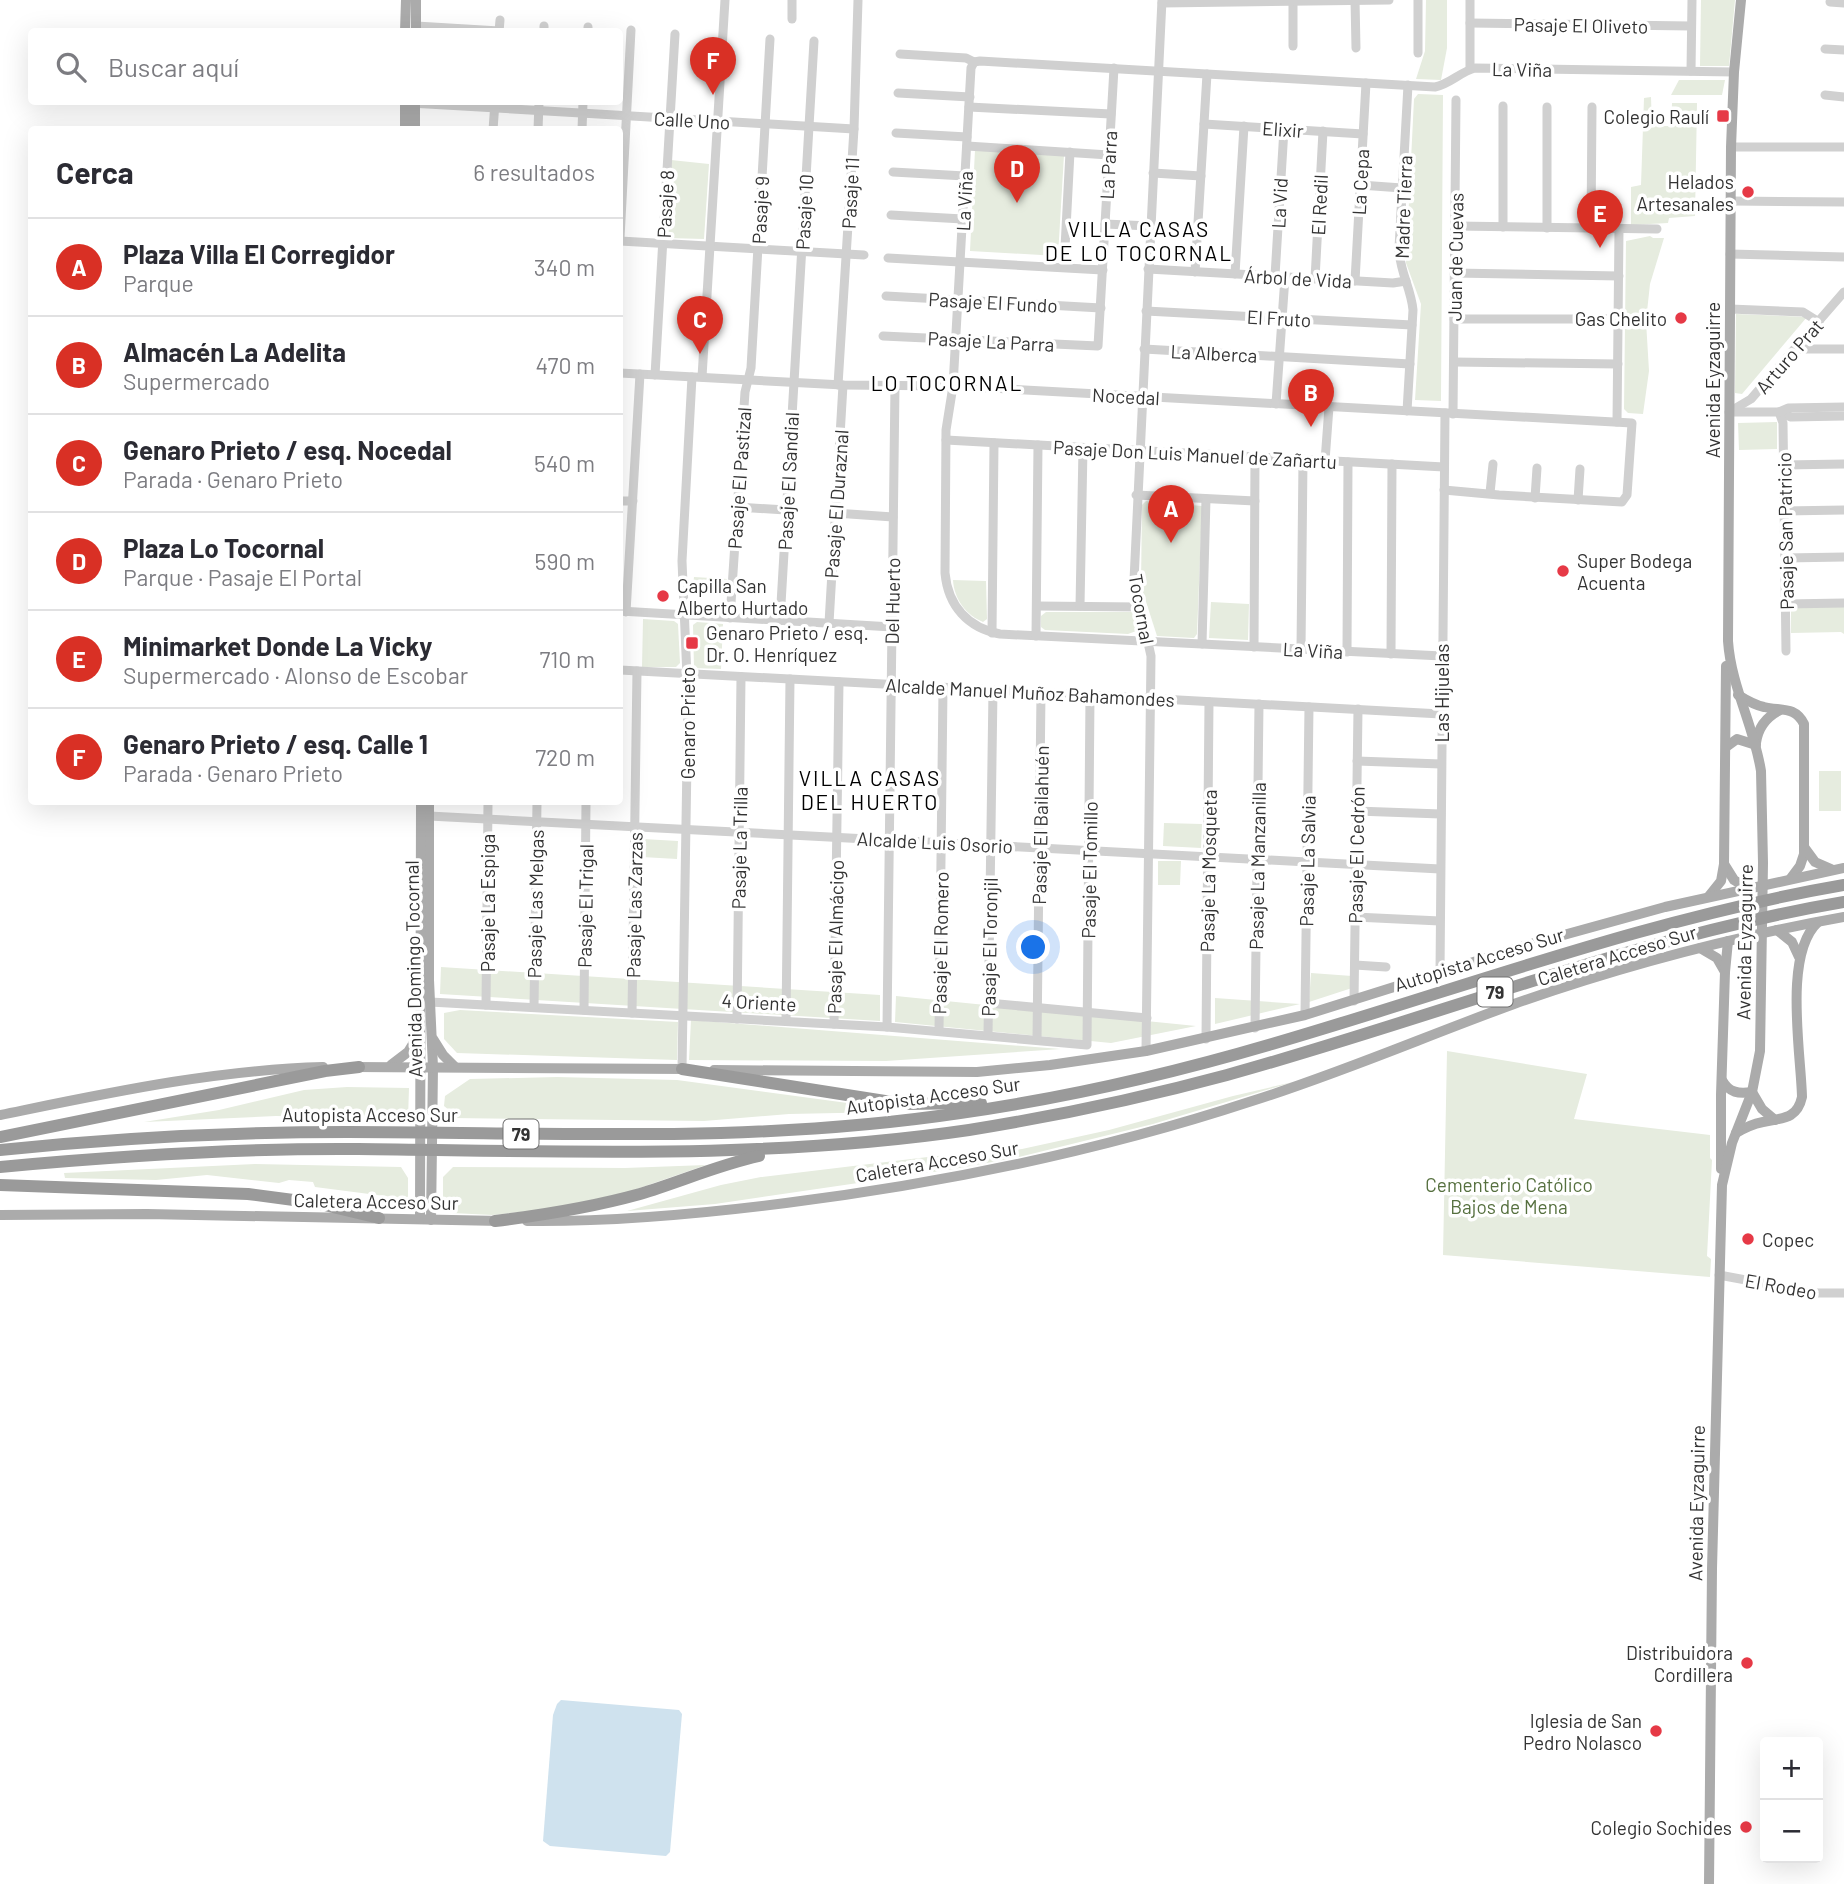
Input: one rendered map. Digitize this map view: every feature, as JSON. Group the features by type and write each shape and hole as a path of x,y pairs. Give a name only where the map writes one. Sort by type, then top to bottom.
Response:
{"highway":[{"name":"Autopista Acceso Sur","path":"0,1150 120,1139 244,1133 663,1136 770,1133 891,1123 1041,1100 1235,1055 1660,925 1788,894 1844,885"},
{"name":"Autopista Acceso Sur","path":"0,1167 107,1158 265,1150 672,1153 811,1147 970,1129 1065,1113 1149,1094 1270,1062 1630,951 1753,919 1844,902"},
{"path":"0,1137 303,1075 359,1067"},
{"path":"682,1069 904,1104 948,1105 1041,1100"},
{"path":"495,1221 592,1206 645,1192 740,1160 811,1147"},
{"path":"0,1185 248,1194 316,1203 379,1218"}],"main road":[{"path":"406,0 412,28"},
{"path":"412,28 416,0"},
{"name":"Avenida Eyzaguirre","path":"1709,1884 1712,1569 1723,1178 1752,1092 1760,1051 1762,961 1762,786 1756,745 1738,695 1728,641 1731,147 1741,0"},
{"path":"406,126 410,105"},
{"path":"410,105 414,126"},
{"path":"1709,896 1721,881 1724,864 1728,641"},
{"path":"1738,695 1760,706 1796,713 1805,728 1804,847 1800,866 1791,878"},
{"path":"1726,747 1737,739 1756,745 1762,725 1771,715 1783,709"},
{"name":"Avenida Domingo Tocornal","path":"421,805 420,1031 421,1066 427,1108"},
{"name":"Avenida Domingo Tocornal","path":"425,1219 427,1108 433,1066 429,805"},
{"path":"1804,847 1816,863 1839,869"},
{"path":"1724,864 1730,876 1747,888"},
{"path":"1791,878 1839,869"},
{"name":"Caletera Acceso Sur","path":"0,1115 114,1091 206,1076 275,1069 433,1066 977,1072 1050,1065 1146,1051 1255,1028 1354,1001 1577,931 1709,896 1791,878"},
{"name":"Caletera Acceso Sur","path":"0,1215 586,1221 701,1213 913,1185 1047,1158 1135,1136 1253,1101 1561,988 1700,948 1844,917"},
{"path":"1736,1133 1756,1123 1784,1120 1794,1114 1802,1097 1798,1019 1800,959 1807,935 1818,922"},
{"path":"1777,930 1792,942 1800,959"},
{"path":"1723,1178 1720,1142 1728,941"},
{"path":"1700,948 1717,958 1725,972"},
{"path":"389,1066 408,1052 420,1031"},
{"path":"433,1038 443,1055 455,1067"},
{"path":"1722,1080 1731,1091 1752,1092 1762,1110 1775,1120"}],"street":[{"name":"Genaro Prieto","path":"682,1069 688,674 682,548 710,246 725,0"},
{"path":"792,0 792,19"},
{"name":"Pasaje 11","path":"840,385 858,0"},
{"path":"1355,0 1356,48"},
{"path":"1162,1 1390,0"},
{"path":"1418,0 1418,53"},
{"path":"1470,0 1470,69"},
{"path":"1691,71 1692,0"},
{"name":"Tocornal","path":"1146,1051 1149,642 1134,580 1136,495 1162,1"},
{"path":"1293,1 1293,46"},
{"path":"1830,2 1844,3"},
{"name":"Pasaje El Oliveto","path":"1470,23 1691,26"},
{"path":"623,178 631,30"},
{"name":"Pasaje 8","path":"655,375 675,34"},
{"name":"Pasaje 9","path":"748,380 751,368 770,39"},
{"name":"Pasaje 10","path":"794,383 814,41"},
{"path":"1825,49 1844,50"},
{"path":"900,54 966,58 974,62"},
{"name":"La Viña","path":"1442,656 992,633 960,614 947,589 945,573 946,440 953,386 971,68 974,62 1439,86 1470,69 1734,72"},
{"name":"La Parra","path":"1098,346 1114,68"},
{"path":"1195,272 1207,74"},
{"name":"La Cepa","path":"1355,281 1366,83"},
{"name":"Madre Tierra","path":"1407,411 1412,303 1399,254 1408,85"},
{"path":"898,93 970,97"},
{"path":"1825,95 1844,97"},
{"name":"Juan de Cuevas","path":"1449,413 1454,362 1456,100"},
{"name":"Calle Uno","path":"495,105 539,106 583,114 854,129"},
{"path":"493,126 495,105"},
{"path":"582,126 583,105"},
{"path":"538,126 539,106"},
{"path":"1503,106 1503,227"},
{"path":"969,107 1111,114"},
{"path":"1547,107 1547,228"},
{"path":"1591,228 1592,107"},
{"name":"Elixir","path":"1204,124 1363,134"},
{"path":"1235,274 1244,126"},
{"name":"La Vid","path":"1276,404 1282,318 1280,277 1284,129"},
{"name":"El Redil","path":"1315,279 1323,131"},
{"path":"895,132 1109,155"},
{"path":"1731,147 1844,147"},
{"path":"1064,267 1070,152"},
{"path":"893,172 965,176"},
{"path":"1153,173 1200,176"},
{"path":"1360,185 1402,188"},
{"path":"1731,201 1844,202"},
{"path":"891,215 963,219"},
{"path":"1105,224 1150,226"},
{"path":"1455,226 1657,229"},
{"path":"1617,422 1619,229"},
{"path":"623,240 864,256"},
{"path":"1730,254 1844,257"},
{"path":"888,258 1103,270"},
{"name":"Árbol de Vida","path":"1148,270 1355,281 1406,281"},
{"path":"1454,273 1619,276"},
{"name":"Arturo Prat","path":"1729,412 1751,399 1844,293"},
{"name":"Pasaje El Fundo","path":"886,296 1101,308"},
{"path":"1730,309 1803,312 1819,322"},
{"name":"El Fruto","path":"1146,311 1412,325"},
{"path":"1454,318 1618,319"},
{"name":"Pasaje La Parra","path":"883,336 1098,346"},
{"name":"La Alberca","path":"1144,349 1410,364"},
{"path":"1795,349 1844,349"},
{"path":"1454,362 1618,363"},
{"name":"Nocedal","path":"623,373 840,385 953,386 1632,423 1627,495 1624,500 1578,500"},
{"path":"640,374 633,501 623,611 892,627"},
{"name":"Pasaje El Pastizal","path":"730,618 745,391 748,380"},
{"name":"Pasaje El Sandial","path":"780,621 794,383"},
{"name":"Del Huerto","path":"887,1027 895,384"},
{"name":"Pasaje El Duraznal","path":"828,623 840,385"},
{"path":"1325,461 1329,407"},
{"path":"1779,412 1788,408 1844,407"},
{"path":"1729,412 1779,412 1791,417 1844,416"},
{"name":"Pasaje San Patricio","path":"1779,412 1783,420 1786,651"},
{"name":"Las Hijuelas","path":"1440,973 1444,467 1449,413"},
{"name":"Pasaje Don Luis Manuel de Zañartu","path":"946,440 1444,467"},
{"path":"992,633 994,443"},
{"path":"1036,636 1038,445"},
{"path":"1080,606 1083,447"},
{"path":"1254,647 1255,457"},
{"path":"1301,649 1303,460"},
{"path":"1348,462 1348,652"},
{"path":"1391,654 1392,464"},
{"path":"1490,493 1493,464"},
{"path":"1784,465 1844,464"},
{"path":"1535,498 1537,468"},
{"path":"1444,490 1578,500 1580,469"},
{"path":"1136,495 1255,501"},
{"path":"1202,644 1206,499"},
{"path":"623,501 633,501"},
{"path":"737,507 786,510"},
{"path":"1784,511 1844,510"},
{"path":"835,513 893,517"},
{"path":"1785,558 1844,557"},
{"path":"1786,604 1844,603"},
{"path":"1037,606 1139,607"},
{"name":"Alcalde Manuel Muñoz Bahamondes","path":"623,670 1441,714"},
{"name":"Pasaje Las Zarzas","path":"632,1013 637,671"},
{"name":"Pasaje La Trilla","path":"737,1019 741,677"},
{"path":"786,1021 790,680"},
{"name":"Pasaje El Almácigo","path":"834,1024 839,682"},
{"name":"Pasaje El Romero","path":"939,1031 943,688"},
{"name":"Pasaje El Toronjil","path":"988,1035 993,690"},
{"name":"Pasaje El Bailahuén","path":"1037,1040 1041,693"},
{"name":"Pasaje El Tomillo","path":"1087,1045 1090,696"},
{"name":"Pasaje La Mosqueta","path":"1206,1039 1209,702"},
{"name":"Pasaje La Manzanilla","path":"1255,1028 1259,704"},
{"name":"Pasaje La Salvia","path":"1305,1015 1309,707"},
{"name":"Pasaje El Cedrón","path":"1354,1001 1358,709"},
{"path":"1357,761 1441,764"},
{"name":"Pasaje La Espiga","path":"486,1005 488,805"},
{"name":"Pasaje Las Melgas","path":"534,1007 537,805"},
{"name":"Pasaje El Trigal","path":"584,1010 586,805"},
{"path":"1356,811 1441,814"},
{"name":"Alcalde Luis Osorio","path":"429,816 1440,869"},
{"path":"1355,917 1440,921"},
{"path":"1354,965 1386,967"},
{"name":"4 Oriente","path":"430,1002 887,1027 1087,1045"},
{"path":"988,1003 1147,1018"},
{"name":"El Rodeo","path":"1719,1275 1815,1293 1844,1293"}],"green space":[{"path":"1426,0 1447,0 1447,48 1441,80 1416,79 1425,51"},
{"path":"1701,0 1735,0 1729,66 1700,66"},
{"path":"1679,80 1725,80 1722,95 1671,95"},
{"path":"1418,94 1443,95 1441,401 1415,400 1421,304 1406,263 1414,99"},
{"path":"1651,97 1652,126 1671,126 1672,103 1697,103 1695,216 1669,218 1668,223 1631,225 1631,187 1641,185 1644,98"},
{"path":"975,150 1064,155 1058,256 970,251"},
{"path":"671,160 709,164 704,239 667,238"},
{"path":"1650,236 1664,238 1650,284 1646,321 1649,371 1643,414 1628,413 1624,409 1626,241"},
{"path":"1736,314 1807,317 1742,394 1735,393"},
{"path":"1777,422 1777,449 1739,450 1738,423"},
{"path":"1146,501 1202,506 1197,634 1194,638 1157,636 1141,586 1142,505"},
{"path":"694,577 727,579 726,596 692,594"},
{"path":"953,580 986,581 987,619 983,622 966,611 958,600"},
{"path":"1211,602 1249,604 1248,640 1209,638"},
{"path":"1791,607 1844,607 1844,634 1791,633"},
{"path":"1046,612 1134,612 1139,630 1128,634 1045,630 1041,627 1041,616"},
{"path":"643,619 674,621 678,624 680,663 676,667 642,667"},
{"path":"697,622 723,624 721,669 694,668 693,625"},
{"path":"1819,771 1841,771 1841,811 1819,811"},
{"path":"1164,823 1202,824 1201,848 1163,846"},
{"path":"643,839 678,841 677,859 642,857"},
{"path":"1158,861 1181,861 1180,885 1158,885"},
{"path":"441,967 880,995 880,1021 440,994"},
{"path":"1311,973 1352,976 1352,988 1309,1002"},
{"path":"896,996 1196,1026 1111,1043 895,1022"},
{"path":"1215,998 1300,1004 1215,1024"},
{"path":"460,1010 678,1022 677,1060 457,1053 444,1039 444,1013"},
{"path":"691,1020 1061,1049 886,1061 689,1060"},
{"name":"Cementerio Católico Bajos de Mena","path":"1447,1051 1587,1074 1574,1119 1710,1135 1712,1160 1707,1256 1711,1259 1710,1277 1443,1255"},
{"path":"557,1077 677,1080 892,1109 887,1112 789,1114 704,1121 452,1118 444,1106 445,1096 470,1079"},
{"path":"1293,1082 1153,1124 1019,1157 715,1204 627,1211 761,1177 936,1156 980,1155 1022,1149 1109,1130"},
{"path":"347,1087 409,1088 408,1119 276,1116 144,1122 219,1110 304,1090"},
{"path":"255,1164 401,1167 408,1178 408,1199 315,1187 313,1182 289,1180 279,1183 207,1175 156,1180 65,1178 64,1173"},
{"path":"706,1165 628,1192 551,1209 492,1215 452,1213 443,1209 443,1177 453,1167 625,1168"}],"water":[{"path":"561,1700 679,1710 682,1714 670,1852 666,1856 550,1846 543,1841 553,1715"}],"place":[{"name":"Genaro Prieto / esq. Calle 1","path":"713,95"},
{"name":"Colegio Raulí","path":"1723,116"},
{"name":"Helados Artesanales","path":"1748,192"},
{"name":"Plaza Lo Tocornal","path":"1017,203"},
{"name":"Minimarket Donde La Vicky","path":"1600,248"},
{"name":"Gas Chelito","path":"1681,318"},
{"name":"Genaro Prieto / esq. Nocedal","path":"700,354"},
{"name":"Almacén La Adelita","path":"1311,427"},
{"name":"Plaza Villa El Corregidor","path":"1171,543"},
{"name":"Super Bodega Acuenta","path":"1563,571"},
{"name":"Capilla San Alberto Hurtado","path":"663,596"},
{"name":"Genaro Prieto / esq. Dr. O. Henríquez","path":"692,643"},
{"name":"Copec","path":"1748,1239"},
{"name":"Distribuidora Cordillera","path":"1747,1663"},
{"name":"Iglesia de San Pedro Nolasco","path":"1656,1731"},
{"name":"Colegio Sochides","path":"1746,1827"}],"district":[{"name":"VILLA CASAS DE LO TOCORNAL","path":"1139,240"},
{"name":"LO TOCORNAL","path":"947,382"},
{"name":"VILLA CASAS DEL HUERTO","path":"870,789"}]}
